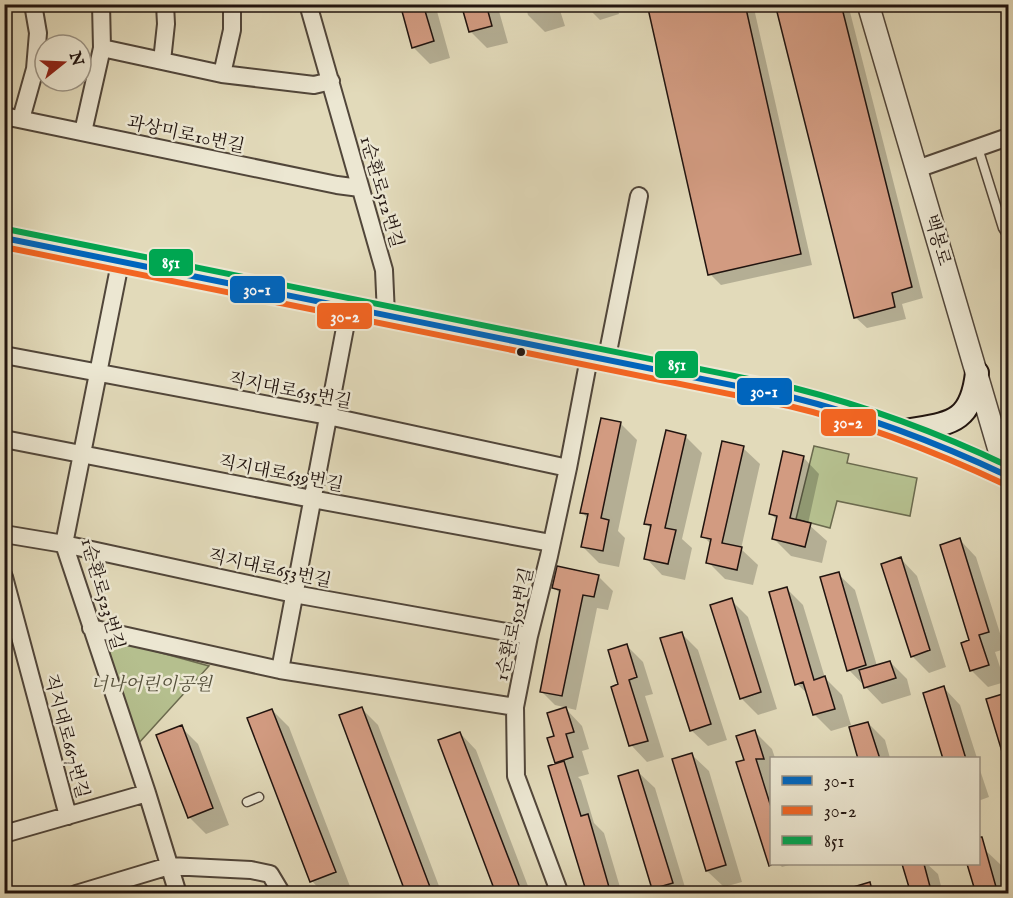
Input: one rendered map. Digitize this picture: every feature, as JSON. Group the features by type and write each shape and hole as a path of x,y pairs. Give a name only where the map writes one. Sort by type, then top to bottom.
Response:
{"main road":[{"path":"906,431 944,424 962,414 973,394 977,373"}],"street":[{"path":"13,118 34,69 38,33 33,4"},
{"path":"83,132 102,48 101,4"},
{"path":"162,61 166,24 165,4"},
{"path":"222,74 232,30 232,4"},
{"name":"1순환로512번길","path":"308,4 384,270 386,315"},
{"name":"백봉로","path":"868,4 1008,475"},
{"path":"102,48 222,74 314,85 331,81"},
{"name":"과상미로10번길","path":"13,118 360,188"},
{"path":"917,169 1008,137"},
{"name":"1순환로501번길","path":"560,894 516,776 515,707 568,468 639,196"},
{"path":"4,238 120,264 349,307 597,360 788,397 857,414 906,431 939,443 1008,475"},
{"name":"1순환로523번길","path":"120,264 64,544 147,793 178,894"},
{"path":"280,670 349,307"},
{"name":"직지대로635번길","path":"4,355 328,416 568,468"},
{"name":"직지대로639번길","path":"4,439 551,543"},
{"name":"직지대로653번길","path":"4,534 64,544 294,594 529,636"},
{"name":"직지대로667번길","path":"4,577 68,816"},
{"path":"91,628 280,670 515,707"},
{"name":"직지대로667번길","path":"4,834 147,793"},
{"path":"76,894 169,866 251,870 270,874 282,894"}],"lane":[{"path":"978,148 1003,228 1008,236"},
{"path":"247,802 259,797"}],"green space":[{"path":"814,446 849,454 847,463 917,478 910,516 837,501 830,528 796,519"},
{"name":"너나어린이공원","path":"114,640 209,666 137,745 105,646"}],"building":[{"path":"400,4 423,4 434,41 412,48"},
{"path":"461,4 486,4 492,26 469,32"},
{"path":"647,4 745,4 801,254 708,275"},
{"path":"775,4 841,4 912,287 892,293 895,307 854,318"},
{"path":"601,418 621,422 601,518 609,520 603,551 581,547 588,514 580,513"},
{"path":"666,430 686,435 665,528 676,530 668,564 644,559 651,525 644,524"},
{"path":"722,441 744,446 722,543 742,547 737,570 706,563 711,539 701,537"},
{"path":"783,451 804,456 790,518 811,523 805,547 772,539 777,516 769,514"},
{"path":"960,538 989,632 979,635 989,665 970,671 961,643 969,640 940,545"},
{"path":"901,557 930,650 911,657 881,564"},
{"path":"557,566 599,575 594,597 583,595 562,696 540,692 560,590 552,588"},
{"path":"839,572 866,665 847,671 820,577"},
{"path":"787,587 814,680 825,676 835,709 813,715 803,682 795,685 769,592"},
{"path":"732,598 761,692 740,699 710,605"},
{"path":"682,632 711,724 690,731 660,638"},
{"path":"627,644 637,677 629,680 648,741 629,746 611,687 618,684 608,650"},
{"path":"890,661 896,678 864,688 859,670"},
{"path":"944,686 965,757 942,757 923,693"},
{"path":"1006,693 1008,765 1006,765 986,699"},
{"path":"362,707 430,887 414,894 406,894 339,715"},
{"path":"566,707 574,732 566,734 573,757 555,763 547,738 554,736 547,713"},
{"path":"272,709 336,872 310,882 247,718"},
{"path":"868,722 879,757 857,757 849,727"},
{"path":"182,725 213,808 188,818 156,735"},
{"path":"755,730 764,759 756,759 770,804 771,865 769,866 736,762 744,760 736,736"},
{"path":"460,732 522,894 496,894 438,740"},
{"path":"692,753 726,865 706,871 672,759"},
{"path":"564,761 581,816 588,814 611,894 587,894 548,766"},
{"path":"638,770 673,883 652,889 618,776"},
{"path":"980,837 982,837 998,894 976,894 967,865 980,865"},
{"path":"902,865 924,865 932,894 911,894"},
{"path":"870,882 873,894 841,894 840,891"}],"transit line":[{"name":"851","path":"6,229 794,388 903,422 1008,466"},
{"name":"30-1","path":"4,238 791,397 902,431 1008,476"},
{"name":"30-2","path":"4,247 789,406 899,439 1004,484"}]}
